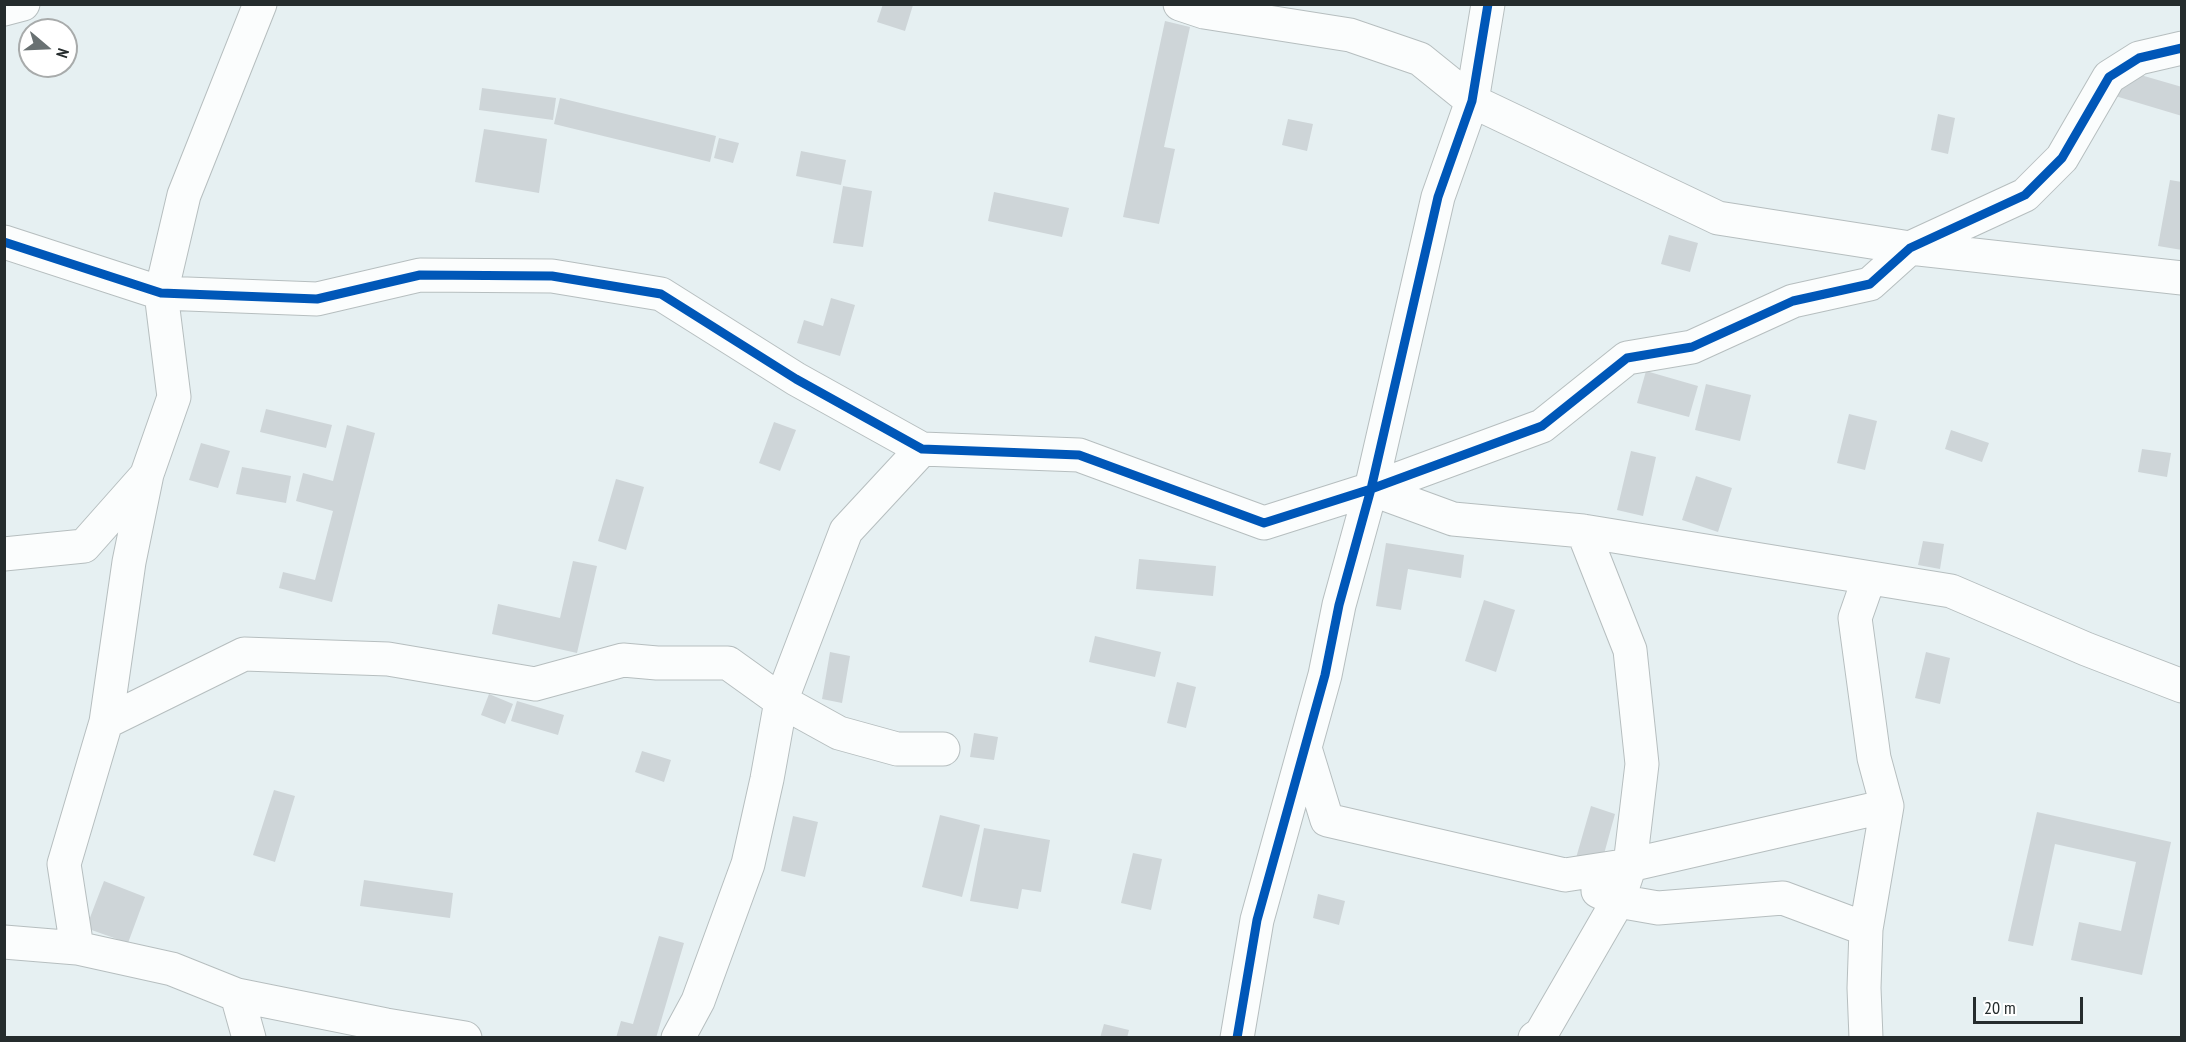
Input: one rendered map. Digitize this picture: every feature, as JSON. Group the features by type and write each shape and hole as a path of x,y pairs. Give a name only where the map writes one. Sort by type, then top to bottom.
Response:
{"street":[{"path":"4,9 23,4"},
{"path":"77,948 63,864 106,722 129,562 147,474 174,397 161,293 184,195 260,4"},
{"path":"1180,4 1204,12 1350,35 1420,59 1472,101 1718,218 1910,248 2181,278"},
{"path":"1237,1038 1257,920 1325,675 1339,605 1371,489 1437,197 1472,101 1488,4"},
{"path":"4,242 161,293 317,299 420,275 442,275 552,276 661,294 796,379 922,449 1079,455 1264,523 1371,489 1542,426 1627,358 1692,346 1793,301 1870,284 1910,248 2025,195 2062,158 2109,77 2139,58 2181,48"},
{"path":"678,1038 698,1001 748,864 767,780 781,700 846,531 922,449"},
{"path":"4,554 84,546 147,474"},
{"path":"1371,489 1453,519 1583,531 1951,591 2086,649 2181,686"},
{"path":"1535,1038 1541,1034 1618,902 1630,865 1642,764 1630,650 1583,531"},
{"path":"1866,1038 1864,988 1866,929 1887,806 1875,759 1855,618 1869,578"},
{"path":"106,722 244,654 388,659 535,684 623,660 657,663 728,663 781,700 839,733 897,749 943,749"},
{"path":"1305,748 1327,819 1565,875 1618,902 1658,908 1783,898 1866,929"},
{"path":"1565,875 1630,865 1887,806"},
{"path":"4,942 77,948 172,969 237,995 386,1025 465,1038"},
{"path":"237,995 249,1038"}],"building":[{"path":"883,4 913,5 905,31 877,22"},
{"path":"1165,21 1190,27 1164,147 1175,149 1159,224 1123,217"},
{"path":"2120,69 2182,87 2182,116 2112,95"},
{"path":"482,88 556,98 553,120 479,110"},
{"path":"560,98 716,136 710,162 554,124"},
{"path":"1938,114 1955,118 1948,154 1931,150"},
{"path":"1288,119 1313,124 1307,151 1282,145"},
{"path":"484,129 547,139 539,193 475,182"},
{"path":"719,138 739,143 733,163 714,158"},
{"path":"801,151 846,160 841,185 796,176"},
{"path":"2170,180 2182,182 2182,250 2158,246"},
{"path":"843,186 872,191 863,247 833,243"},
{"path":"994,192 1069,208 1062,237 988,221"},
{"path":"1669,235 1698,243 1690,272 1661,264"},
{"path":"831,298 855,305 840,356 797,343 804,320 823,326"},
{"path":"1646,371 1698,386 1689,417 1637,403"},
{"path":"1706,384 1751,395 1740,441 1695,430"},
{"path":"266,409 332,425 326,448 260,432"},
{"path":"1849,414 1877,421 1865,470 1837,463"},
{"path":"774,422 796,430 780,471 759,463"},
{"path":"347,425 375,433 332,602 279,588 283,572 315,580 333,511 296,501 303,473 333,481"},
{"path":"1951,430 1989,443 1982,462 1945,449"},
{"path":"201,443 230,451 218,488 189,480"},
{"path":"2142,449 2171,453 2167,477 2138,472"},
{"path":"1631,451 1656,457 1643,516 1617,510"},
{"path":"242,467 291,476 286,503 236,494"},
{"path":"1696,476 1732,488 1718,532 1682,520"},
{"path":"616,479 644,487 626,550 598,541"},
{"path":"1923,541 1944,544 1940,569 1918,565"},
{"path":"1386,543 1464,555 1461,578 1408,569 1401,610 1376,606"},
{"path":"1139,559 1216,566 1213,596 1136,589"},
{"path":"573,561 597,566 577,653 492,634 498,604 560,618"},
{"path":"1484,600 1515,610 1496,672 1465,661"},
{"path":"1095,636 1161,652 1155,677 1089,662"},
{"path":"830,652 850,656 842,703 822,699"},
{"path":"1926,652 1950,658 1940,704 1915,698"},
{"path":"1177,682 1196,687 1186,728 1167,723"},
{"path":"489,694 513,704 505,724 481,715"},
{"path":"517,701 564,715 558,735 511,721"},
{"path":"974,733 998,737 994,760 970,757"},
{"path":"642,751 671,760 664,782 635,772"},
{"path":"274,790 295,796 275,862 253,855"},
{"path":"1591,806 1615,814 1601,865 1576,858"},
{"path":"2037,812 2171,842 2142,975 2071,960 2079,922 2121,931 2136,862 2055,844 2033,946 2008,941"},
{"path":"940,815 980,825 962,897 922,887"},
{"path":"793,816 818,822 805,877 781,871"},
{"path":"984,828 1050,840 1041,892 1022,889 1018,909 970,901"},
{"path":"1133,853 1162,859 1151,910 1121,903"},
{"path":"364,880 453,893 450,918 360,906"},
{"path":"104,881 145,897 128,943 86,928"},
{"path":"1318,894 1345,901 1339,925 1313,918"},
{"path":"659,936 684,943 656,1038 616,1038 621,1021 633,1024"},
{"path":"1104,1024 1129,1030 1127,1038 1100,1038"}],"cycle path":[{"path":"1237,1038 1257,920 1325,675 1339,605 1371,489 1438,197 1472,101 1488,4"},
{"path":"4,242 161,293 317,299 420,275 552,276 661,294 796,379 922,449 1079,455 1264,523 1371,489 1542,426 1627,358 1692,347 1793,301 1870,284 1910,248 2025,195 2062,158 2109,77 2139,58 2182,48"}]}
